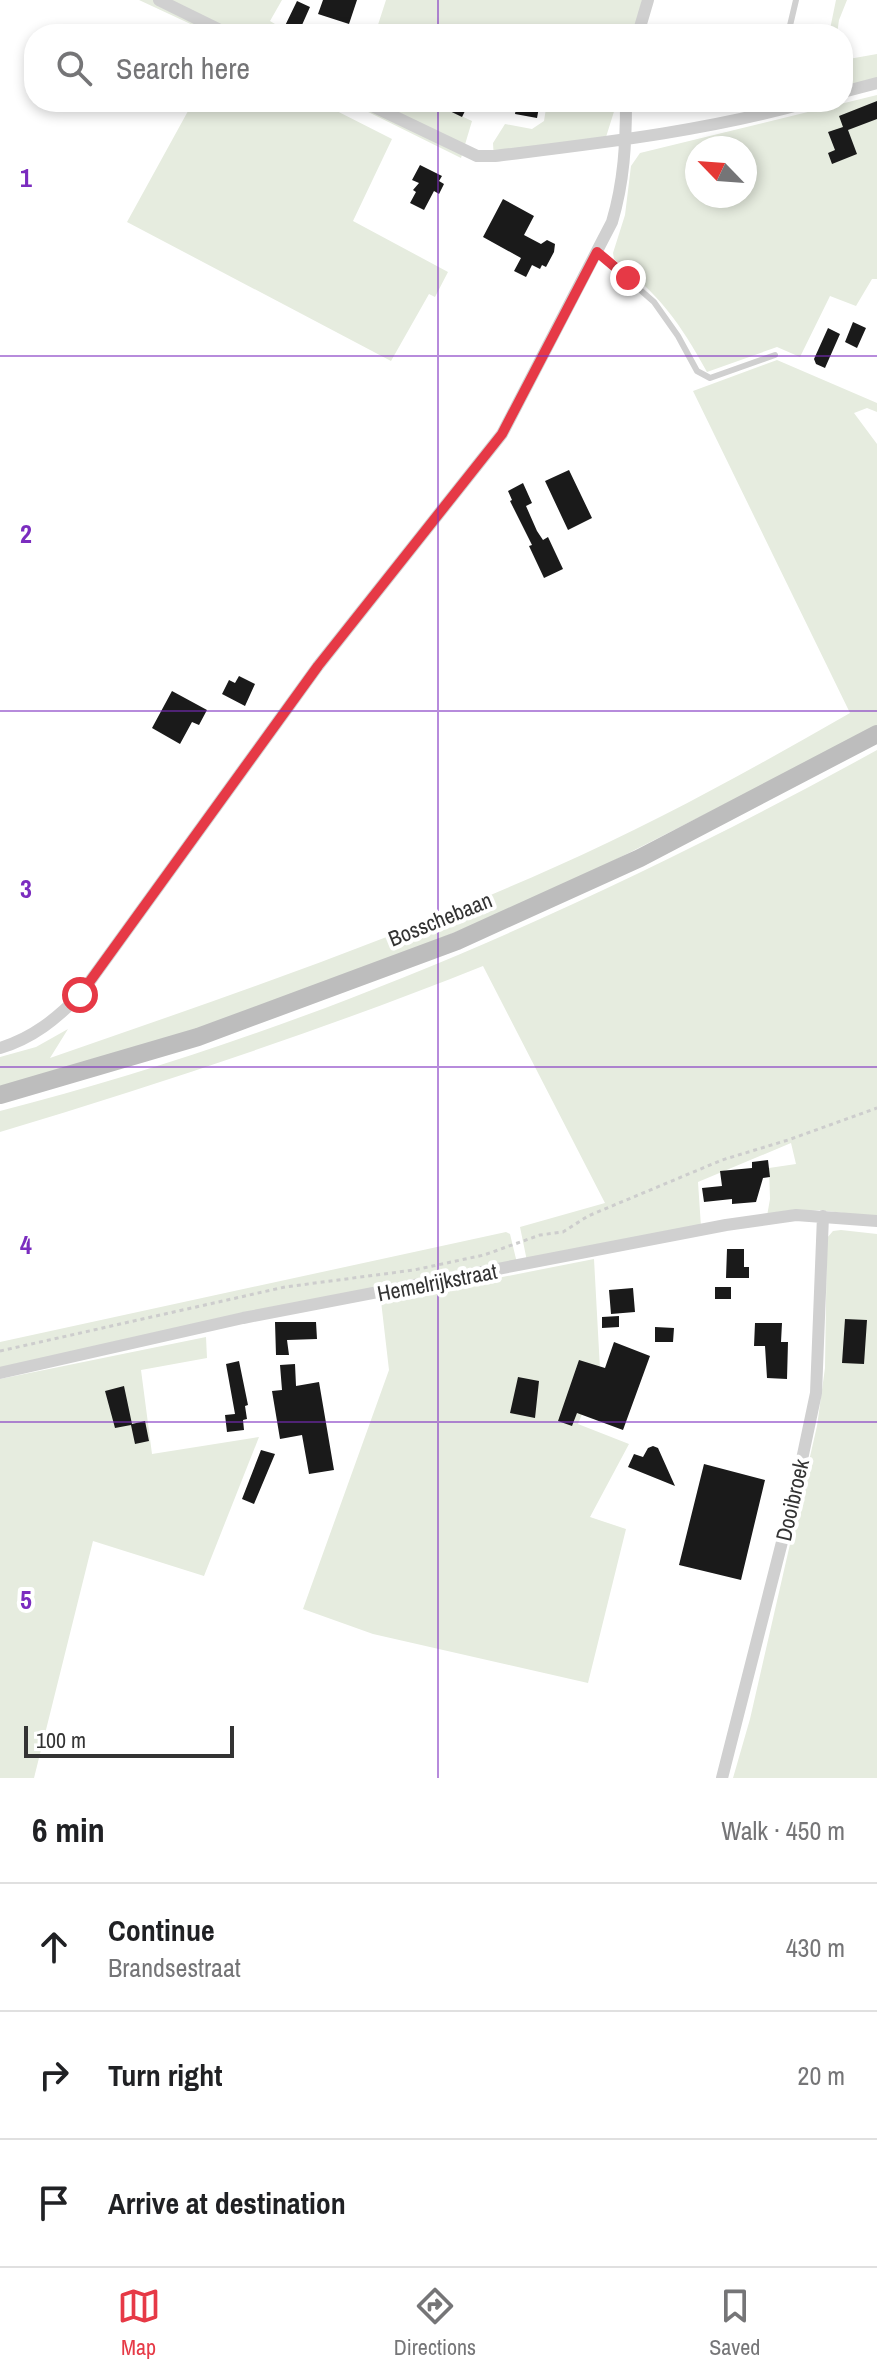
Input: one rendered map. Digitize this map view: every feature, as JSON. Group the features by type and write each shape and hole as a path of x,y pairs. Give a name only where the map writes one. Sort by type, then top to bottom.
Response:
{"main road":[{"name":"Bosschebaan","path":"0,1095 198,1037 457,941 640,858 877,734"}],"street":[{"path":"159,0 208,24"},
{"path":"641,24 648,0"},
{"path":"853,89 877,83"},
{"path":"385,112 477,156 626,140 750,112"},
{"path":"0,1048 20,1042 53,1021 80,995 318,666 502,434 612,222 620,195 626,112"},
{"name":"Hemelrijkstraat","path":"0,1373 243,1318 726,1225 796,1215 877,1221"},
{"name":"Dooibroek","path":"722,1778 793,1498 816,1393 823,1216"}],"lane":[{"path":"790,24 796,0"},
{"path":"597,252 654,302 697,371 710,378 775,355"}],"path":[{"path":"0,1351 285,1287 414,1270 484,1255 540,1235 563,1232 588,1216 722,1160 877,1108"}],"shaded area":[{"path":"139,0 282,0 270,21 275,24 191,24"},
{"path":"386,0 642,0 636,24 378,24"},
{"path":"836,0 847,0 838,24 831,24"},
{"path":"877,54 877,79 853,85 853,58"},
{"path":"877,95 877,279 872,279 856,306 830,296 800,357 777,347 707,372 667,310 614,259 613,253 625,215 631,166 640,153 685,142 685,208 757,208 757,136 709,136 808,112 853,112 853,101"},
{"path":"188,112 339,112 392,139 353,221 448,272 435,297 429,294 391,361 127,222"},
{"path":"368,112 453,112 472,121 461,158"},
{"path":"545,112 614,112 606,137 494,160 493,143 505,124 532,129 544,121"},
{"path":"777,360 877,403 877,412 867,408 854,413 877,444 877,727 546,895 285,1002 0,1092 0,1057 36,1047 68,1029 50,1058 430,920 631,832 850,713 693,391"},
{"path":"877,750 877,1217 819,1210 767,1216 769,1168 796,1164 791,1143 698,1182 701,1227 527,1261 520,1227 605,1203 483,966 243,1054 0,1132 0,1111 113,1080 226,1043 339,1003 450,958 667,859"},
{"path":"833,1231 877,1234 877,1778 733,1778 750,1719 817,1426 825,1368 827,1238"},
{"path":"506,1232 510,1234 517,1263 0,1368 0,1342"},
{"path":"594,1259 600,1369 578,1424 629,1444 590,1517 626,1529 588,1683 373,1634 303,1609 389,1370 381,1301"},
{"path":"206,1337 207,1358 141,1370 152,1454 259,1437 204,1576 93,1541 34,1778 0,1778 0,1379"}],"building":[{"path":"323,0 357,0 349,24 318,14"},
{"path":"297,1 310,7 302,24 286,24"},
{"path":"877,101 877,119 848,130 857,154 832,164 828,153 835,150 828,132 843,127 839,116"},
{"path":"515,112 538,112 537,118"},
{"path":"420,165 442,176 439,181 444,184 439,194 434,191 424,210 410,203 416,192 413,190 419,183 412,180"},
{"path":"503,199 534,216 524,235 541,244 547,240 555,244 546,267 542,265 540,269 532,265 526,277 514,271 521,258 483,237"},
{"path":"853,322 866,328 857,348 845,342"},
{"path":"828,328 840,334 825,368 816,364 814,359"},
{"path":"569,470 592,518 568,530 545,481"},
{"path":"523,483 532,503 526,506 537,531 543,540 548,537 563,569 544,578 510,501 508,491"},
{"path":"239,676 255,684 245,706 222,694 229,680 235,683"},
{"path":"172,691 207,710 199,725 192,722 180,744 152,728"},
{"path":"768,1160 770,1177 763,1178 756,1202 732,1204 732,1199 704,1202 702,1188 722,1186 720,1171 752,1168 752,1162"},
{"path":"727,1249 744,1249 744,1267 749,1267 749,1278 726,1278"},
{"path":"715,1287 731,1287 731,1299 715,1299"},
{"path":"633,1288 635,1312 611,1314 609,1290"},
{"path":"619,1316 619,1327 602,1328 602,1317"},
{"path":"845,1319 867,1320 864,1364 842,1363"},
{"path":"275,1322 316,1322 317,1339 287,1340 289,1355 276,1355"},
{"path":"755,1323 782,1323 781,1342 788,1342 787,1379 767,1378 765,1346 754,1346"},
{"path":"655,1327 674,1328 673,1342 655,1342"},
{"path":"614,1342 650,1356 623,1430 577,1413 572,1426 558,1421 579,1360 605,1368"},
{"path":"239,1361 248,1405 245,1406 247,1419 243,1420 244,1430 227,1432 225,1415 235,1414 226,1364"},
{"path":"295,1364 296,1386 319,1382 334,1470 309,1474 302,1435 280,1439 272,1391 282,1390 280,1365"},
{"path":"518,1377 539,1381 535,1418 510,1413"},
{"path":"124,1386 132,1424 145,1421 149,1441 135,1444 131,1425 115,1428 105,1391"},
{"path":"653,1446 658,1448 675,1486 628,1467 634,1454 643,1457"},
{"path":"261,1450 275,1454 254,1504 242,1499"},
{"path":"704,1464 765,1480 741,1580 679,1565"}],"route":[{"path":"80,995 318,666 502,434 597,252 628,278"}]}
